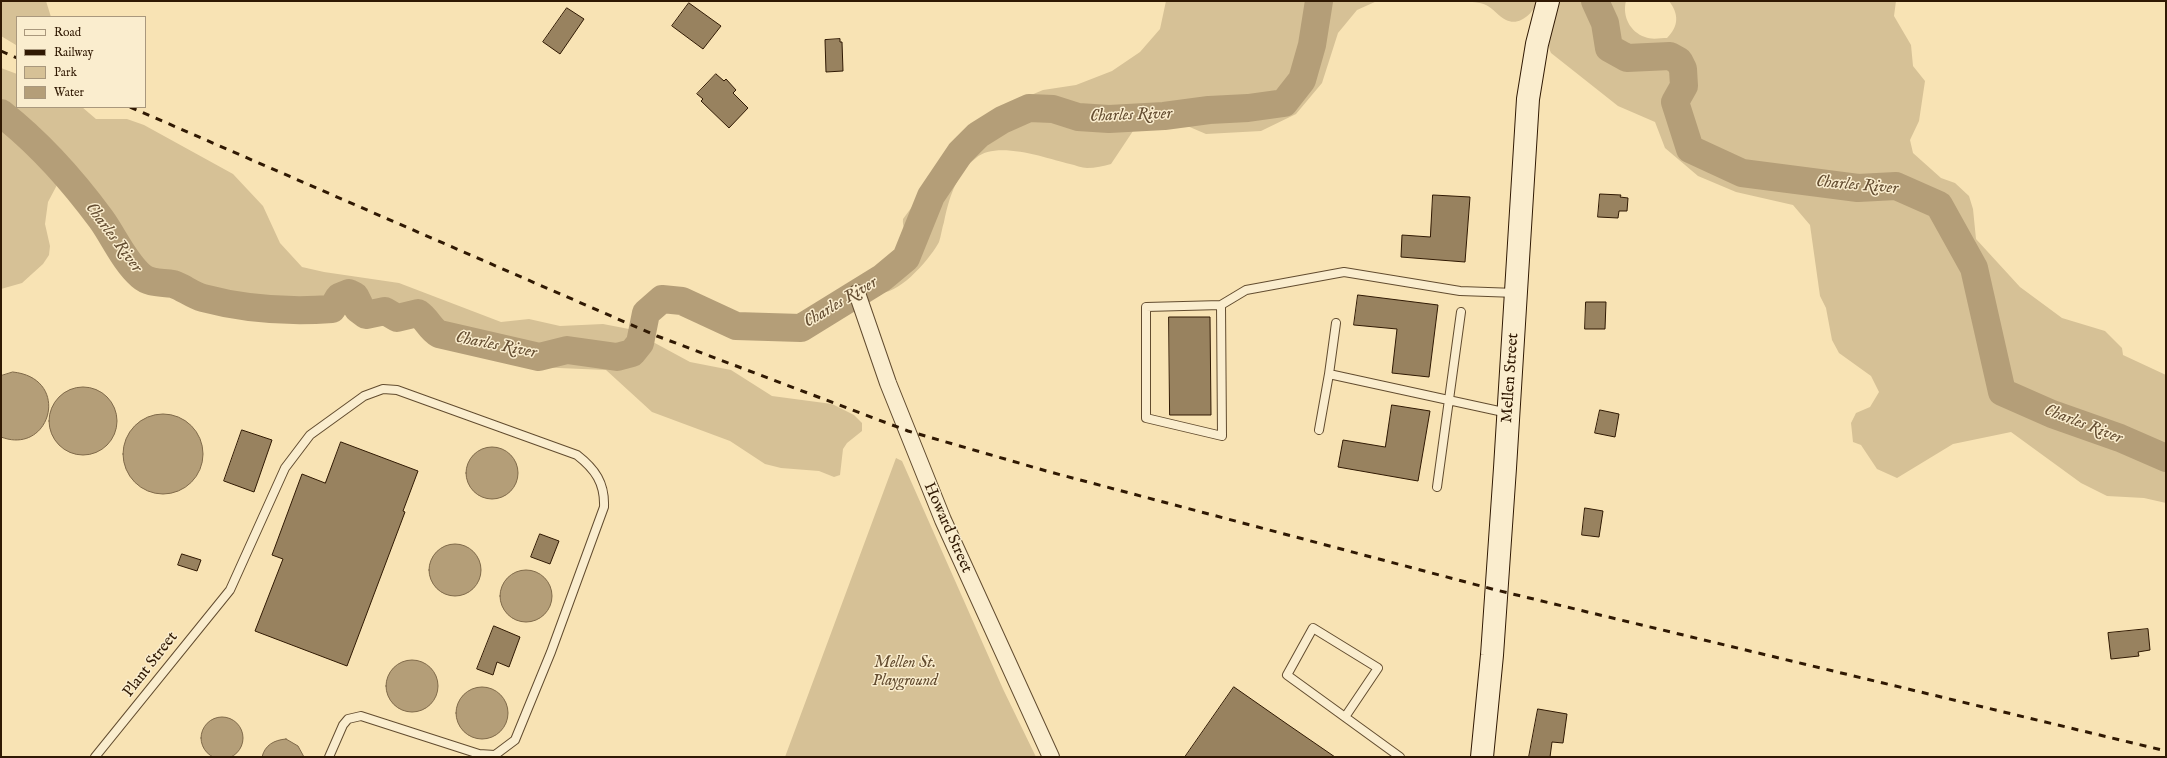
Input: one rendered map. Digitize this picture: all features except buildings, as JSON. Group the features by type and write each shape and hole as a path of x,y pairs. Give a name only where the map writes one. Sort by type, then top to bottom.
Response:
{"street":[{"name":"Mellen Street","path":"1482,757 1492,655 1509,413 1528,99 1537,44 1548,1"},
{"name":"Howard Street","path":"856,293 888,383 940,513 1051,757"}],"lane":[{"path":"1221,306 1222,436 1146,418 1146,306 1221,306 1246,290 1344,272 1460,291 1516,293"},
{"path":"1437,487 1461,312"},
{"path":"1319,430 1336,323"},
{"path":"1328,374 1509,413"},
{"name":"Plant Street","path":"95,757 230,590 285,468 310,435 364,396 383,389 397,390 577,455 590,465 600,480 605,495 604,507 548,659 515,740 495,755 478,754 361,716 348,719 343,725 329,757"},
{"path":"1345,717 1378,668 1313,628 1287,675 1400,757"}],"green space":[{"path":"1,1 46,1 51,16 16,16 16,45 1,36"},
{"path":"1166,1 1377,1 1357,10 1338,33 1322,83 1296,114 1261,131 1206,134 1178,122 1150,124 1133,131 1111,164 1090,168 1083,168 1048,158 1008,150 996,150 985,153 976,158 963,171 954,187 948,204 939,242 928,259 909,278 888,292 879,292 871,288 877,275 893,259 902,247 905,240 903,219 968,131 1005,106 1043,90 1076,85 1112,71 1140,52 1160,29"},
{"path":"1464,1 1538,1 1530,14 1521,20 1511,22 1503,19 1486,5"},
{"path":"1559,1 1626,1 1625,12 1628,23 1640,35 1653,39 1667,38 1674,29 1676,24 1676,15 1669,1 1896,1 1894,16 1911,45 1913,66 1925,81 1919,121 1910,140 1913,153 1941,178 1955,183 1969,196 1973,209 1976,239 2020,287 2062,318 2105,331 2122,348 2123,355 2166,375 2166,503 2144,498 2107,496 2081,483 2011,432 1953,444 1897,478 1877,469 1861,445 1853,442 1851,423 1856,413 1870,407 1879,392 1871,376 1839,353 1832,340 1826,308 1820,296 1810,225 1793,205 1736,192 1698,176 1665,148 1655,122 1618,106 1551,53 1549,47 1549,34"},
{"path":"1,68 16,74 16,108 83,108 96,119 127,119 144,125 233,174 263,206 280,243 302,267 324,272 399,283 501,322 529,319 560,326 603,324 629,329 690,362 731,370 772,396 832,404 854,415 862,423 862,431 847,443 843,449 840,475 834,477 819,471 781,468 765,464 730,441 652,412 606,370 535,367 400,311 273,304 167,284 143,272 91,208 57,185 48,202 45,224 50,246 49,255 43,264 22,283 1,289"},
{"name":"Mellen St. Playground","path":"896,458 902,461 1003,689 1036,757 785,757"}],"water":[{"path":"13,372 31,377 43,387 48,400 48,414 42,426 32,436 18,440 1,437 1,376"},
{"path":"83,387 96,390 107,397 114,408 117,421 114,434 107,445 96,452 83,455 70,452 59,445 52,434 49,421 52,408 59,397 70,390"},
{"path":"163,414 178,417 191,426 200,439 203,454 200,469 191,482 178,491 163,494 148,491 135,482 126,469 123,454 126,439 135,426 148,417"},
{"path":"487,447 497,447 511,454 518,468 518,478 511,492 497,499 487,499 477,495 470,488 466,478 466,468 470,458 477,451"},
{"path":"450,544 460,544 474,551 481,565 481,575 474,589 460,596 450,596 440,592 433,585 429,575 429,565 433,555 440,548"},
{"path":"521,570 531,570 545,577 552,591 552,601 545,615 531,622 521,622 511,618 504,611 500,601 500,591 504,581 511,574"},
{"path":"407,660 417,660 431,667 438,681 438,691 431,705 417,712 407,712 397,708 390,701 386,691 386,681 390,671 397,664"},
{"path":"477,687 487,687 501,694 508,708 508,718 501,732 487,739 477,739 467,735 460,728 456,718 456,708 460,698 467,691"},
{"path":"218,717 226,717 234,720 240,726 243,738 240,750 234,756 226,759 218,759 210,756 204,750 201,742 201,734 204,726 210,720"},
{"path":"286,739 298,746 304,757 262,757 268,746 274,742"}],"waterway":[{"name":"Charles River","path":"1,113 42,149 67,176 106,226 129,263 145,279 173,284 199,297 219,302 267,309 332,309 339,297 349,293 355,296 359,304 358,309 366,315 385,311 397,318 418,313 439,334 539,357 567,350 617,357 632,353 640,343 646,313 662,299 682,301 736,326 801,328 882,278 906,258 931,196 960,153 978,135 1002,120 1029,108 1053,109 1078,117 1109,119 1164,116 1284,103 1302,80 1312,45 1319,1"},
{"name":"Charles River","path":"1595,1 1605,23 1609,48 1627,58 1670,56 1679,61 1683,69 1684,86 1675,102 1690,149 1742,173 1858,188 1896,186 1939,205 1974,268 2002,392 2052,414 2120,438 2166,458"}],"railway":[{"path":"1,51 16,58"},
{"path":"132,108 657,336 908,431 1050,472 1496,590 2166,751"}]}
